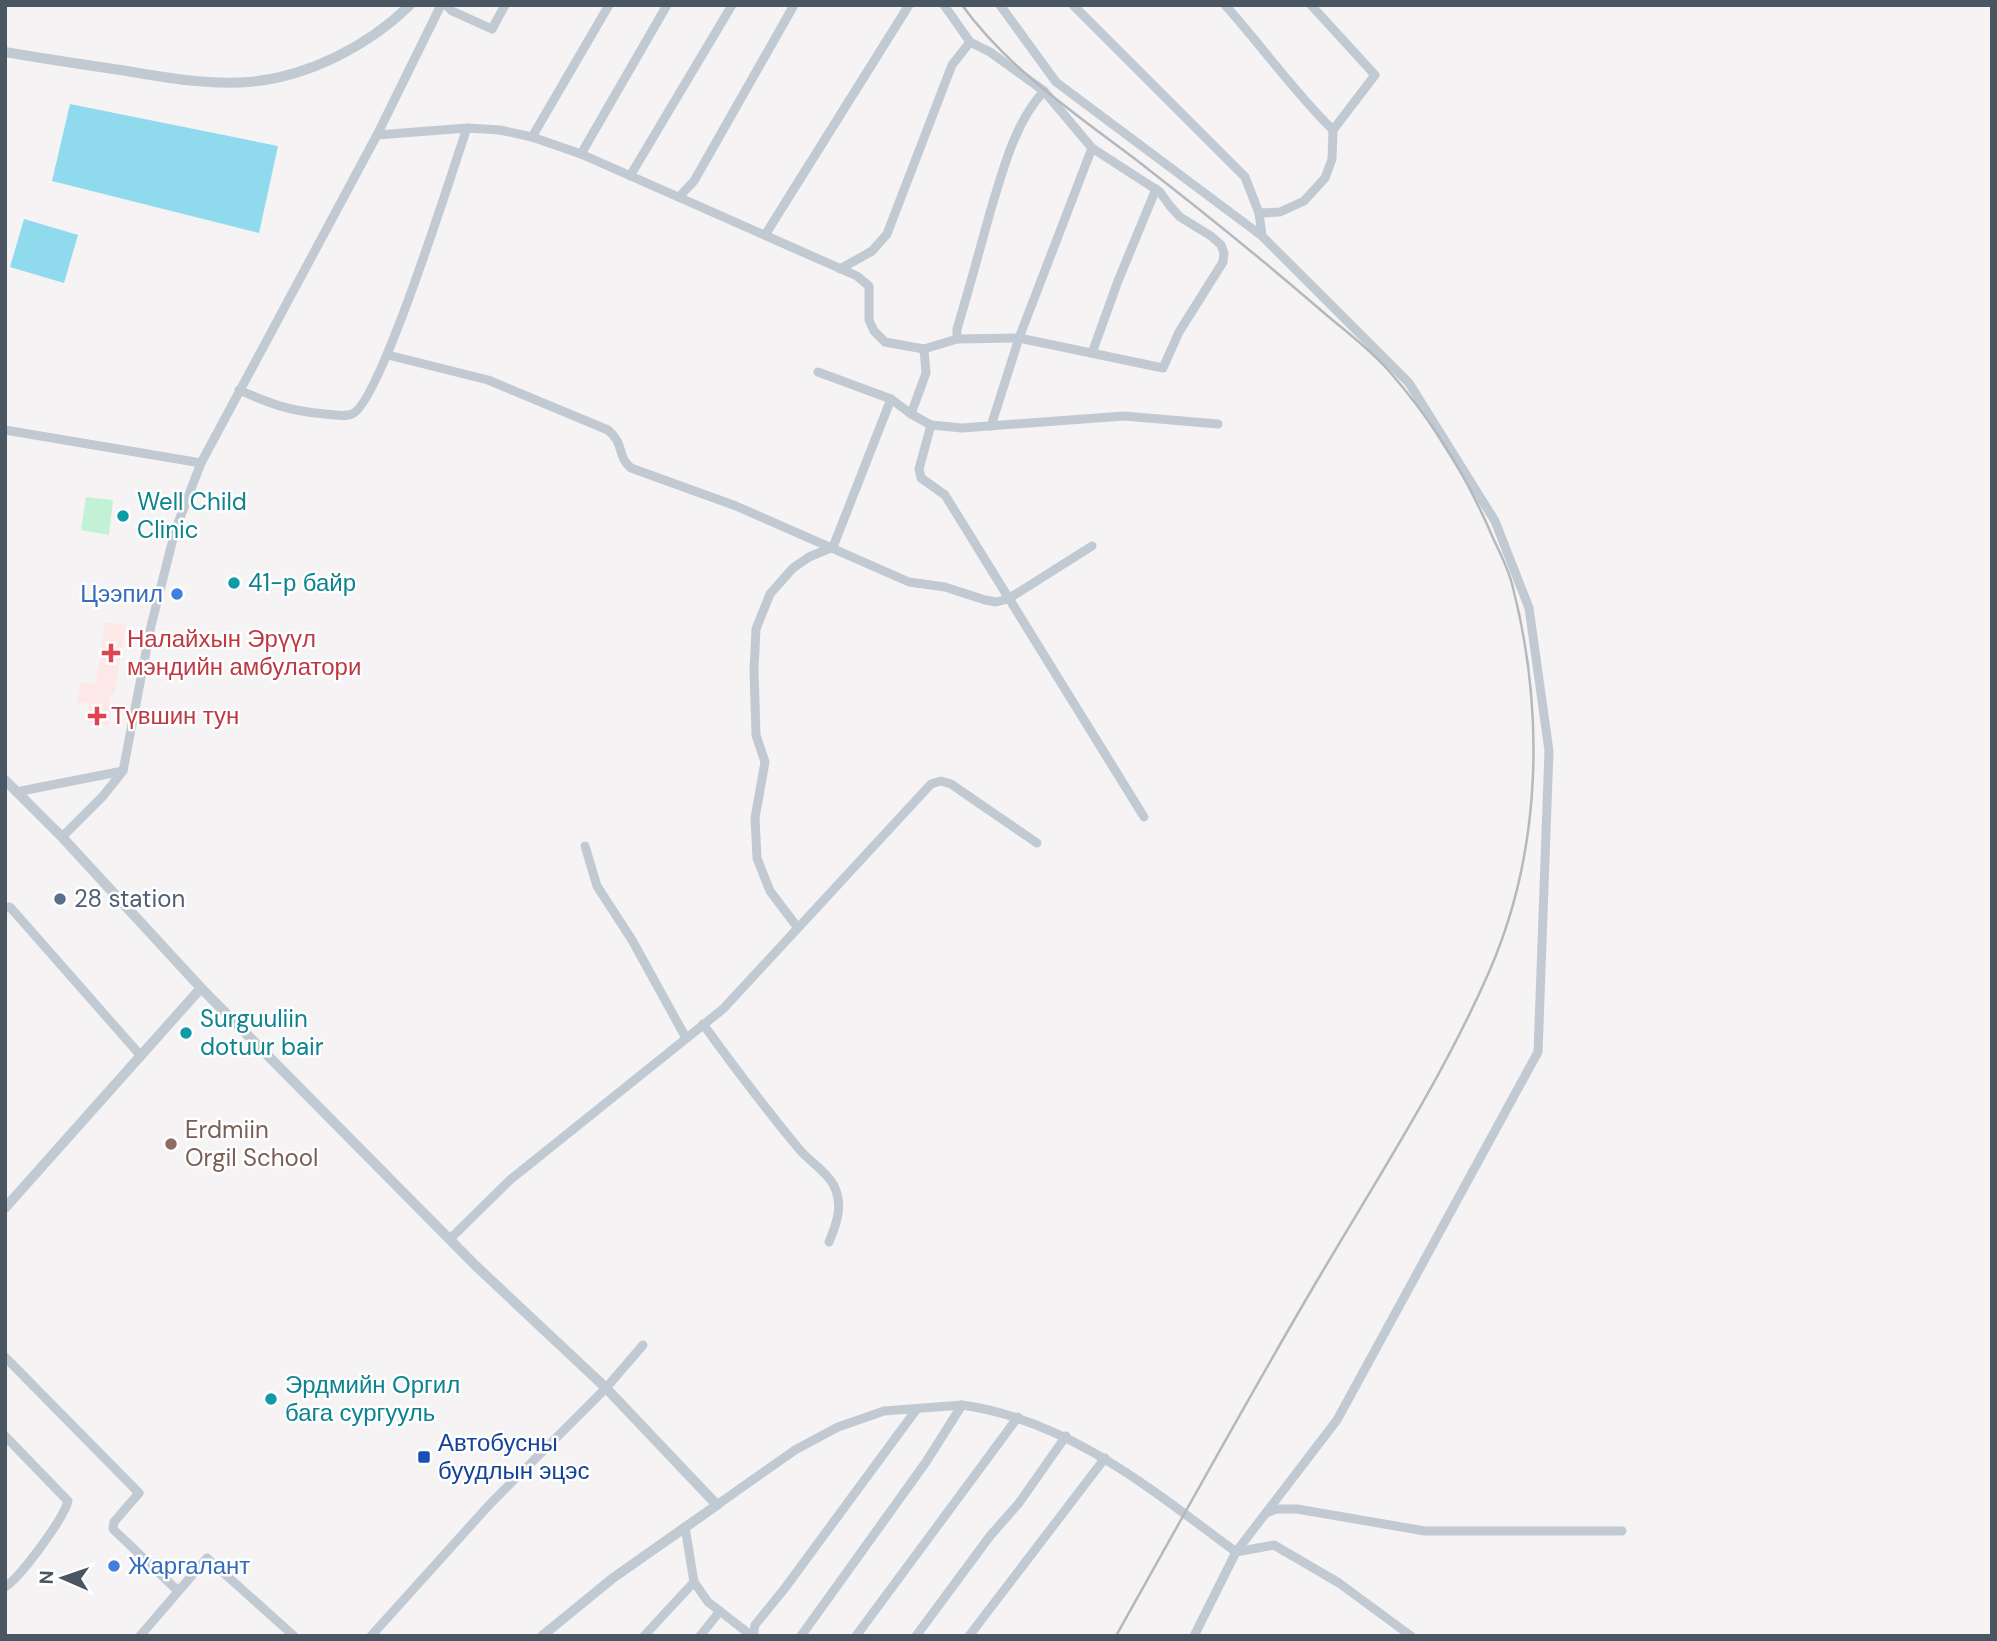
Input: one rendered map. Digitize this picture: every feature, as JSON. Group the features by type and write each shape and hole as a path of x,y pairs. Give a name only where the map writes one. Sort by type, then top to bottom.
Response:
{"street":[{"path":"5,52 172,78 205,82 250,82 290,74 326,62 362,43 395,20 410,5"},
{"path":"62,837 103,796 122,771 151,626 180,518 201,463 377,135 443,5 492,29 505,5"},
{"path":"532,137 609,5"},
{"path":"581,154 667,5"},
{"path":"630,176 732,5"},
{"path":"678,197 694,181 794,5"},
{"path":"765,235 909,5"},
{"path":"377,135 467,128 500,130 532,137 581,154 857,276 869,286 869,320 874,331 885,342 924,349 957,339 1019,338 1163,368 1179,332 1223,262 1224,253 1221,246 1211,236 1180,217 1156,189 1093,148 1044,91 990,52 970,42 944,5"},
{"path":"1000,5 1056,82 1262,236 1409,383 1496,521 1529,608 1549,751 1538,1052 1337,1420 1236,1552 1194,1636"},
{"path":"1073,5 1245,177 1259,213 1262,236"},
{"path":"1225,5 1261,44 1314,112 1333,130"},
{"path":"1259,213 1280,212 1304,201 1325,178 1332,159 1333,130 1375,75 1311,5"},
{"path":"841,269 872,251 887,234 952,65 970,42"},
{"path":"957,339 957,329 1000,180 1017,133 1036,99 1044,91"},
{"path":"239,390 285,409 337,415 352,414 360,408 388,355 467,128"},
{"path":"991,426 1019,338 1093,148"},
{"path":"1092,353 1156,189"},
{"path":"911,414 926,373 924,349"},
{"path":"388,355 488,380 608,430 620,443 625,464 631,468 736,506 909,582 945,587 996,602 1008,599 1091,546"},
{"path":"818,372 891,399 930,425 962,428 1125,416 1218,424"},
{"path":"798,928 770,891 757,858 755,818 765,762 756,735 756,629 770,594 793,568 809,557 833,547 891,399"},
{"path":"930,425 919,469 921,478 945,495 1144,817"},
{"path":"5,430 201,463"},
{"path":"16,792 122,771"},
{"path":"91,776 101,783 103,796"},
{"path":"5,780 62,837 201,988 450,1239 606,1388 717,1505"},
{"path":"450,1239 510,1180 723,1009 932,784 941,780 951,784 1037,843"},
{"path":"585,846 597,886 632,940 686,1038"},
{"path":"5,908 10,907 141,1056"},
{"path":"5,1208 201,988"},
{"path":"703,1024 784,1130 833,1184 840,1208 829,1242"},
{"path":"371,1636 490,1504 606,1388 643,1345"},
{"path":"5,1357 139,1493 114,1522 114,1529 178,1591"},
{"path":"802,1636 926,1462 962,1405"},
{"path":"542,1636 613,1578 795,1450 838,1427 884,1411 962,1405 1018,1417 1066,1436 1105,1458 1236,1552 1274,1545 1339,1583 1411,1636"},
{"path":"685,1527 694,1583 708,1602 753,1636 755,1625 916,1410"},
{"path":"856,1636 1018,1417"},
{"path":"5,1436 68,1501 68,1505 41,1547 5,1587"},
{"path":"916,1636 990,1536 1019,1503 1066,1436"},
{"path":"970,1636 1105,1458"},
{"path":"1266,1513 1277,1509 1297,1509 1425,1531 1622,1531"},
{"path":"140,1636 207,1558 294,1636"},
{"path":"644,1636 694,1583"},
{"path":"700,1636 720,1611"}],"shaded area":[{"name":"Налайхын Эрүүл мэндийн амбулатори","path":"105,622 126,625 114,694 111,694 109,726 87,723 89,704 77,702 81,682 96,684"}],"green space":[{"path":"86,497 113,500 109,535 81,530"}],"water":[{"path":"70,104 278,146 259,233 52,181"},
{"path":"24,219 78,235 64,283 10,267"}],"railway":[{"path":"962,5 1000,50 1044,90 1232,236 1374,355 1405,390 1448,451 1504,561 1523,632 1530,681 1533,780 1528,830 1520,878 1507,926 1489,972 1431,1088 1269,1364 1116,1636"}],"place":[{"name":"Well Child Clinic","path":"123,516"},
{"name":"41-р байр","path":"234,583"},
{"name":"Цээпил","path":"177,594"},
{"name":"Налайхын Эрүүл мэндийн амбулатори","path":"111,653"},
{"name":"Түвшин тун","path":"97,716"},
{"name":"28 station","path":"60,899"},
{"name":"Surguuliin dotuur bair","path":"186,1033"},
{"name":"Erdmiin Orgil School","path":"171,1144"},
{"name":"Эрдмийн Оргил бага сургууль","path":"271,1399"},
{"name":"Автобусны буудлын эцэс","path":"424,1457"},
{"name":"Жаргалант","path":"114,1566"}]}
